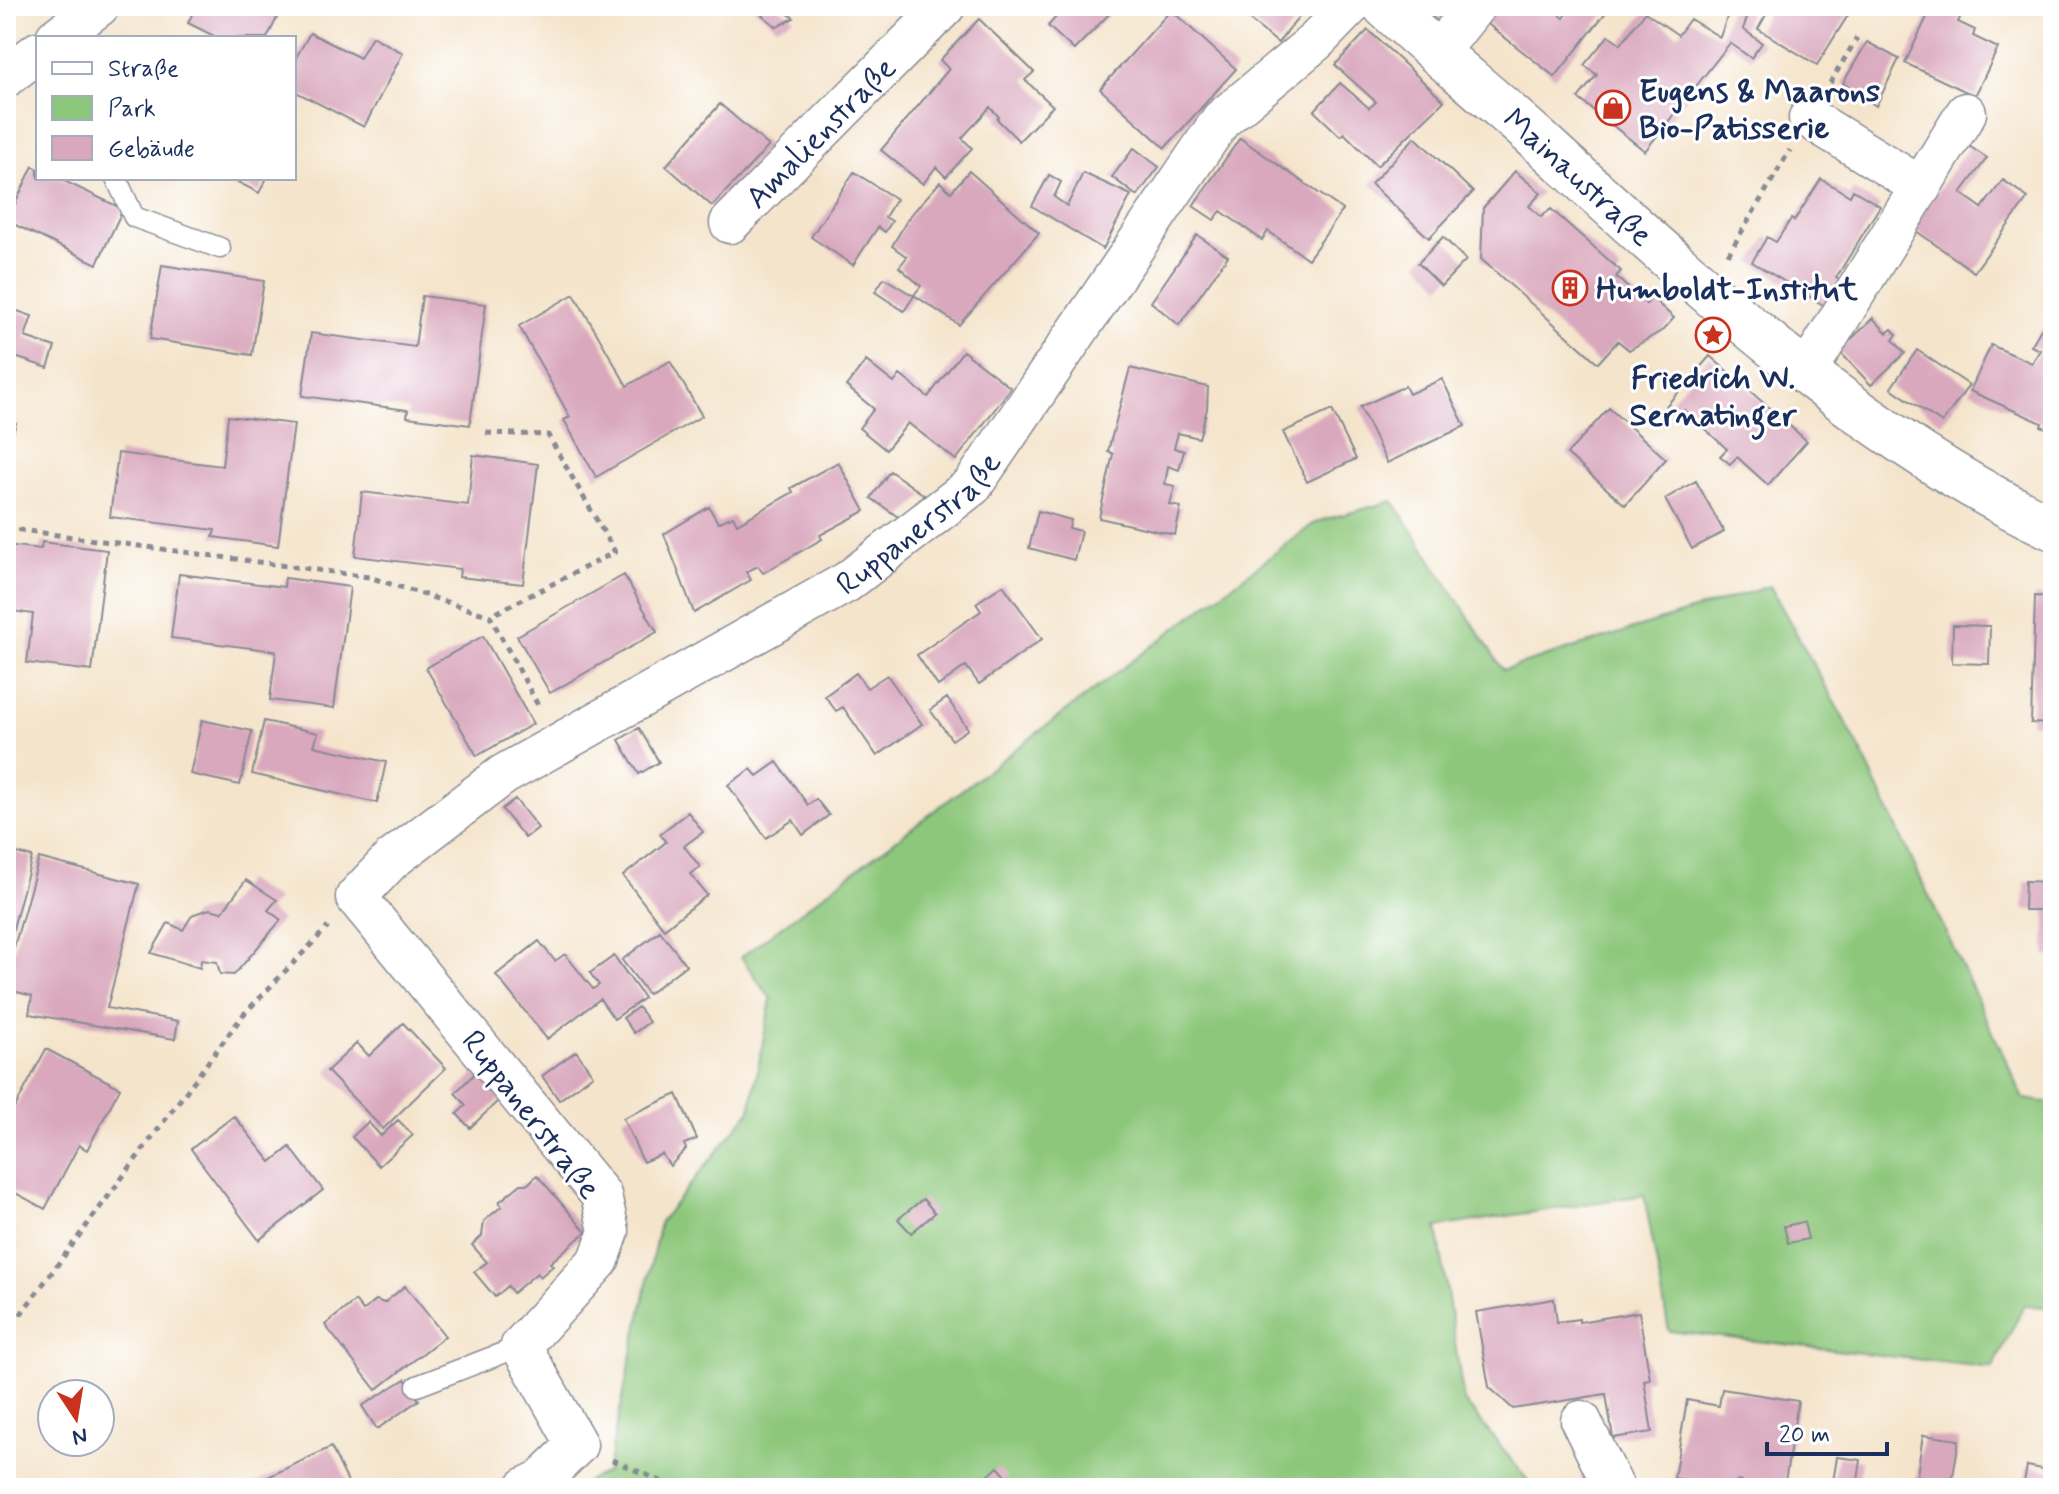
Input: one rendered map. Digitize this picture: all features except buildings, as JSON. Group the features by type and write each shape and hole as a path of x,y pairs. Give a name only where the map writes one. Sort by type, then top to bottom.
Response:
{"main road":[{"name":"Mainaustraße","path":"1385,6 1704,289 1807,371 1908,446 2053,528"}],"street":[{"path":"59,36 99,6"},
{"name":"Amalienstraße","path":"730,223 945,6"},
{"name":"Ruppanerstraße","path":"521,1346 599,1260 609,1231 601,1195 356,897 391,860 503,775 847,582 972,486 1221,120 1316,41 1350,6"},
{"path":"1437,54 1475,6"},
{"path":"6,77 36,54"},
{"path":"1807,371 1966,113"},
{"path":"1809,118 1921,187"},
{"path":"521,1346 577,1445 541,1480 525,1488"},
{"path":"1581,1421 1614,1488"}],"lane":[{"path":"117,180 134,217 220,248"},
{"path":"417,1386 521,1346"}],"path":[{"path":"1704,289 1722,265 1857,38"},
{"path":"486,433 548,435 615,552 490,616"},
{"path":"6,528 369,577 490,616 559,744"},
{"path":"6,1334 243,1015 356,897"},
{"path":"577,1445 677,1488"}],"green space":[{"path":"1393,501 1503,670 1770,586 1859,747 2024,1099 2053,1103 2053,1308 2024,1305 1993,1368 1669,1331 1644,1195 1437,1227 1464,1401 1534,1488 574,1488 607,1472 660,1222 750,1111 771,999 741,957 1316,522"}],"place":[{"name":"Eugens & Maarons Bio-Patisserie","path":"1613,108"},
{"name":"Humboldt-Institut","path":"1570,288"},
{"name":"Friedrich W. Sernatinger","path":"1713,335"}]}
